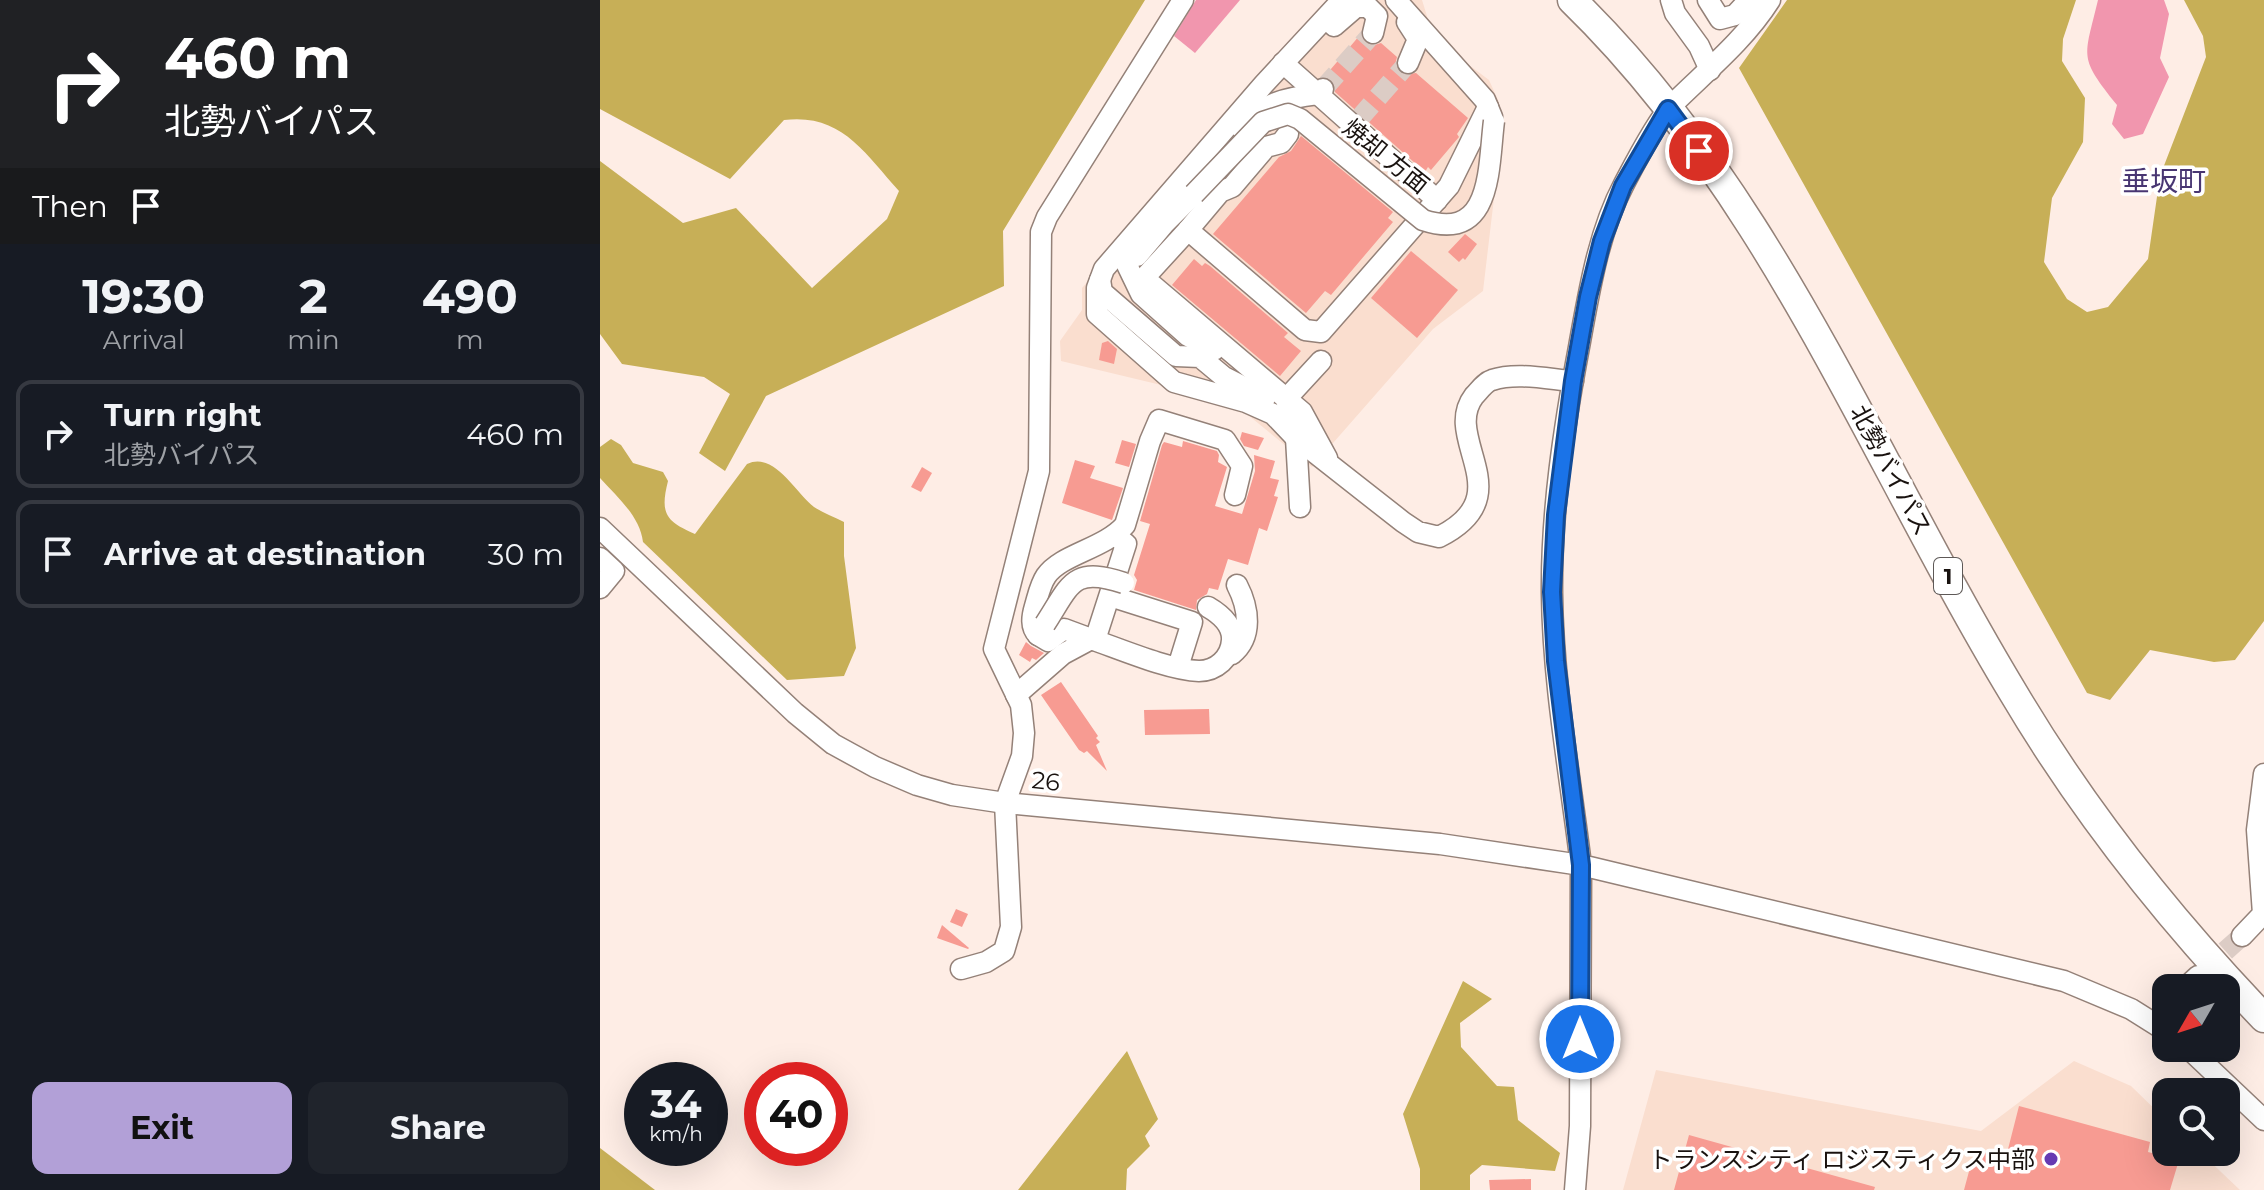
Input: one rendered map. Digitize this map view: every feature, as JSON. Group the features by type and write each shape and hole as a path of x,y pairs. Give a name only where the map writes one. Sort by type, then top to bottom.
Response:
{"highway":[{"name":"北勢バイパス","path":"1572,0 1668,109 1730,194 1829,357 2013,694 2059,765 2153,893 2264,1018"}],"street":[{"path":"961,969 986,962 1004,951 1011,927 1005,803 1022,756 1024,733 1021,705 994,649 1039,471 1041,232 1047,217 1183,0"},
{"path":"1287,66 1342,0"},
{"path":"1671,0 1675,13 1699,46 1710,70"},
{"path":"1708,0 1720,19 1735,15 1749,0"},
{"path":"1575,1190 1580,1126 1581,865 1556,661 1552,592 1556,515 1573,381 1602,241 1623,186 1668,109 1710,70 1770,0"},
{"path":"1398,2 1418,39 1408,63"},
{"path":"1188,230 1305,330 1321,332 1449,186 1491,114 1485,100 1398,2"},
{"path":"1331,465 1302,412 1246,402 1174,382 1097,314 1097,288 1104,269 1264,84 1356,7 1368,7 1377,16 1373,33"},
{"path":"1287,66 1355,122 1437,200"},
{"path":"1300,507 1296,438 1280,406 1256,374 1127,265 1135,247 1186,198 1246,121 1266,105 1288,97 1320,92"},
{"name":"焼却 方面","path":"1186,198 1263,122 1288,114 1300,119 1423,220 1441,226 1460,222 1473,213 1484,199 1491,114"},
{"path":"1138,275 1188,230 1220,192 1232,187 1266,147 1281,143 1288,134"},
{"path":"1100,280 1102,292 1176,356 1200,357 1224,377 1280,406"},
{"path":"1280,406 1321,361"},
{"path":"1296,438 1403,522 1418,532 1439,537 1466,520 1475,504 1479,489 1466,418 1470,402 1480,389 1490,380 1515,377 1573,381"},
{"path":"1042,630 1034,631 1032,617 1048,573 1057,565 1116,536 1125,525 1159,420 1225,440 1242,466 1235,495"},
{"name":"26","path":"600,528 795,713 833,744 917,785 952,795 1005,803 1440,844 1581,865 2064,981 2088,989 2152,1023"},
{"path":"1016,695 1063,654 1093,640 1117,589 1126,544 1116,536"},
{"path":"600,558 614,571 600,588"},
{"path":"1042,630 1067,589 1095,574 1117,589 1192,622 1178,667"},
{"path":"1042,630 1048,641 1064,629 1178,667 1198,671 1210,669 1243,642 1248,625 1237,585"},
{"path":"1208,607 1219,614 1231,631 1233,639 1225,659"},
{"path":"2242,936 2263,914 2257,830 2264,774"},
{"path":"2203,1062 2264,1120"}],"shaded area":[{"path":"600,0 1145,0 1003,231 1004,286 766,396 725,471 699,453 730,394 704,377 622,364 600,334 600,161 683,223 736,208 812,288 887,219 899,191 850,138 821,123 804,119 784,120 730,179 600,109"},
{"path":"1196,0 1240,0 1195,53 1174,36"},
{"path":"1332,0 1422,0 1431,29 1445,47 1489,80 1503,122 1483,291 1433,329 1312,467 1232,402 1061,361 1060,341 1082,310 1082,288"},
{"path":"1787,0 2076,0 2063,39 2062,61 2085,98 2083,142 2052,198 2044,262 2067,299 2087,312 2108,307 2148,259 2160,176 2206,57 2203,36 2184,0 2264,0 2264,621 2235,660 2214,662 2150,650 2110,700 2087,693 1739,68"},
{"path":"2098,0 2164,0 2169,14 2160,58 2169,77 2143,134 2124,139 2112,124 2117,105 2090,66 2088,56"},
{"path":"611,439 621,445 633,463 663,472 668,481 665,501 667,515 677,525 695,534 747,464 757,462 775,468 814,507 844,522 844,556 856,648 844,676 787,680 643,542 633,515 600,478 600,447"},
{"path":"1463,981 1492,999 1460,1023 1461,1047 1497,1086 1514,1087 1518,1120 1560,1153 1555,1171 1482,1165 1470,1175 1470,1190 1420,1190 1420,1169 1403,1114"},
{"path":"1127,1051 1158,1119 1145,1136 1150,1146 1127,1169 1126,1190 1018,1190"},
{"path":"2074,1061 2131,1086 2152,1106 2152,1166 2215,1166 2240,1190 1623,1190 1656,1070 1981,1131"},
{"path":"600,1148 655,1190 600,1190"}],"building":[{"path":"1360,35 1371,46 1381,43 1397,57 1395,65 1402,75 1416,73 1468,118 1457,134 1459,137 1431,170 1428,167 1425,172 1335,92 1333,80 1325,76"},
{"path":"1301,136 1393,212 1388,218 1393,222 1331,295 1325,291 1306,313 1213,234 1279,157 1291,151"},
{"path":"1465,234 1477,244 1465,260 1463,258 1459,262 1448,252"},
{"path":"1411,251 1458,290 1417,338 1371,298"},
{"path":"1194,259 1202,266 1205,263 1210,266 1288,333 1284,337 1301,351 1280,376 1172,285"},
{"path":"1108,341 1117,349 1114,364 1099,360 1102,343"},
{"path":"1242,432 1264,438 1258,450 1244,446 1240,439"},
{"path":"1122,440 1136,444 1129,467 1115,463"},
{"path":"1183,441 1217,451 1218,462 1227,467 1215,506 1242,514 1255,471 1254,455 1275,461 1270,478 1279,480 1274,496 1278,497 1267,531 1259,528 1248,565 1228,559 1218,590 1209,588 1207,594 1197,600 1196,610 1134,590 1137,580 1134,575 1150,524 1140,521 1162,445 1164,442 1182,447"},
{"path":"1075,460 1095,466 1090,478 1123,488 1112,520 1062,503"},
{"path":"922,467 932,473 921,492 911,487"},
{"path":"1026,642 1044,653 1030,662 1019,655"},
{"path":"1061,682 1098,736 1096,738 1100,742 1096,745 1107,771 1087,751 1079,750 1041,695"},
{"path":"1209,709 1210,734 1145,735 1144,710"},
{"path":"956,909 968,914 962,927 950,922"},
{"path":"942,925 969,948 937,938"},
{"name":"トランスシティ ロジスティクス中部","path":"2019,1106 2150,1142 2148,1152 2152,1153 2152,1166 2177,1166 2170,1190 1964,1190 1975,1149 2006,1157"},
{"path":"1689,1135 1875,1187 1874,1190 1674,1190"},
{"path":"1531,1179 1531,1190 1490,1190 1489,1180"}],"tunnel":[{"path":"1323,89 1373,33"},
{"path":"1358,120 1408,63"},
{"path":"2203,971 2242,936"}],"place":[{"name":"トランスシティ ロジスティクス中部","path":"2051,1159"}],"district":[{"name":"垂坂町","path":"2164,181"}],"route":[{"path":"1580,1039 1581,865 1556,661 1552,592 1556,515 1573,381 1602,241 1623,186 1668,109 1699,151"}]}
